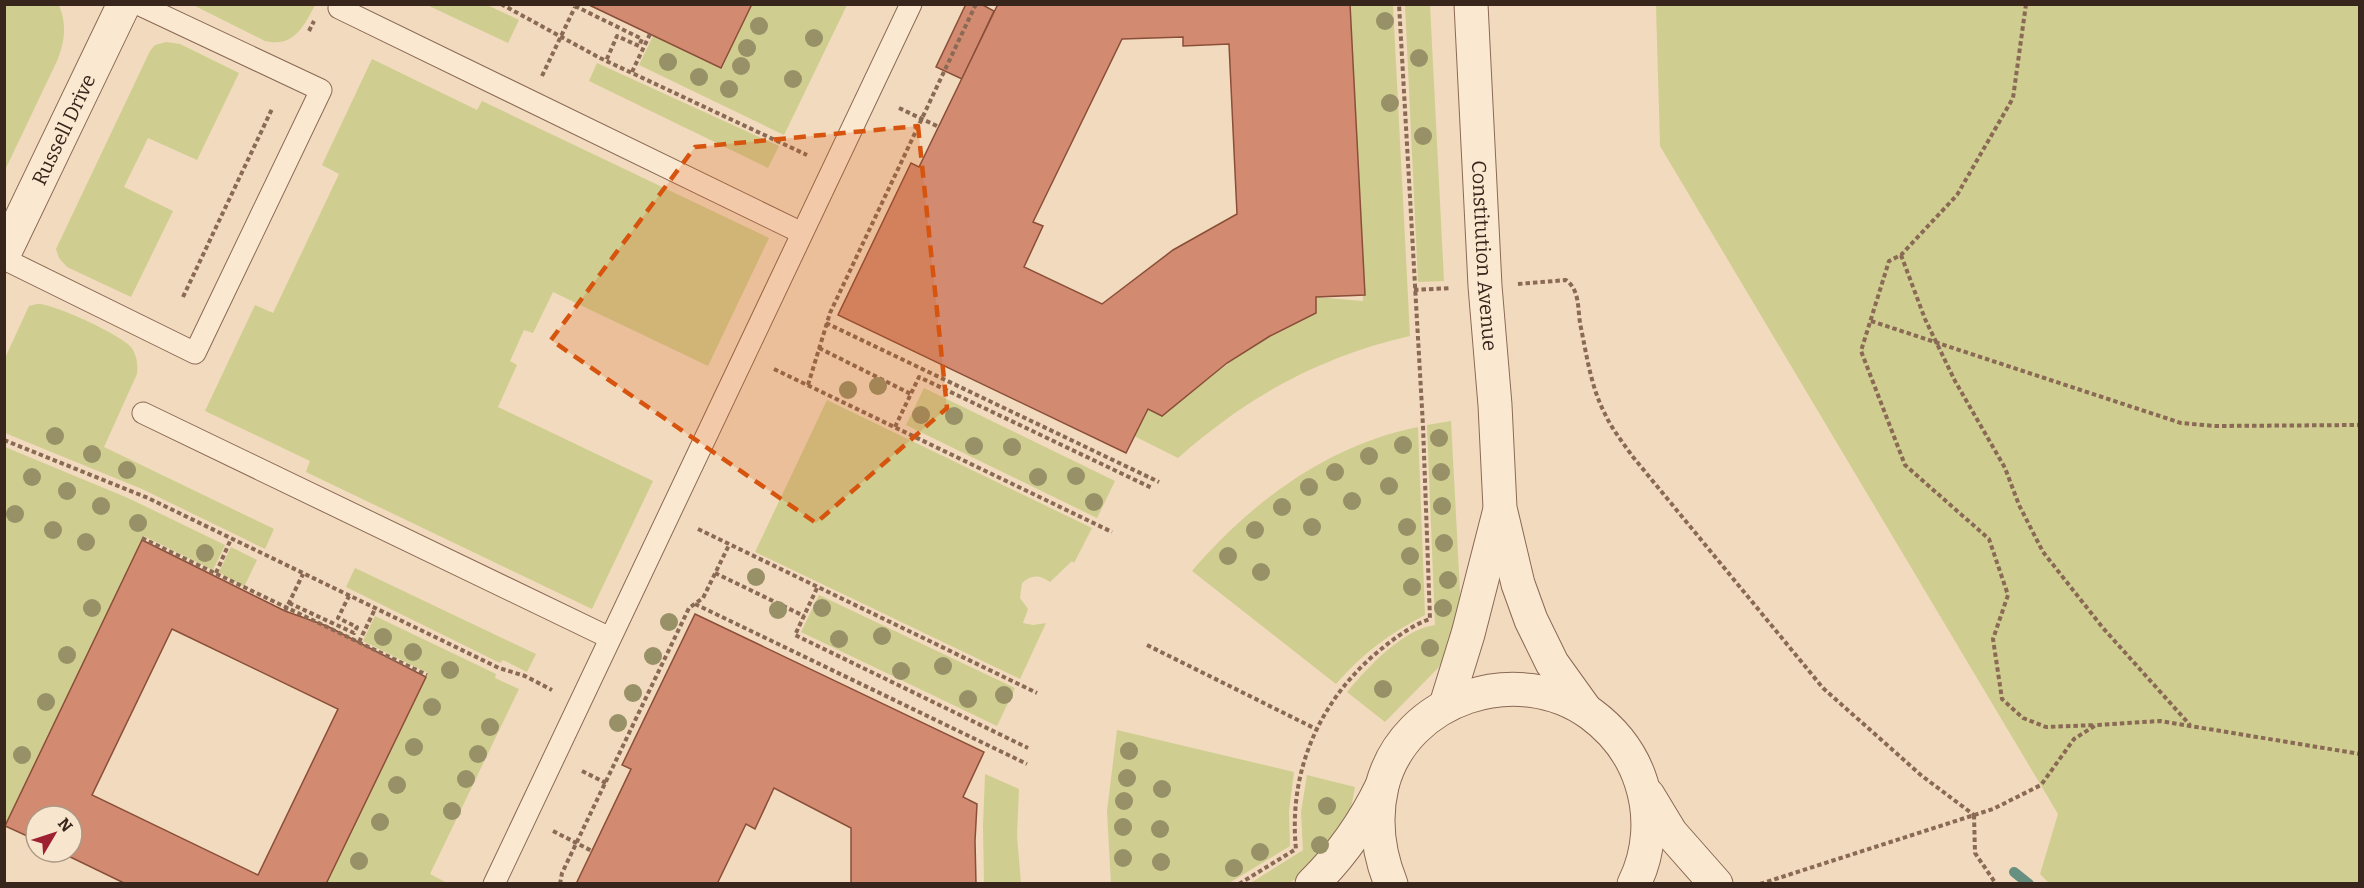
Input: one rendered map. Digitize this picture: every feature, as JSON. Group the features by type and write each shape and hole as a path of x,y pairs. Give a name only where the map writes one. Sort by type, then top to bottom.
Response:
{"street":[{"name":"Russell Drive","path":"4,256 124,4"},
{"name":"Constitution Avenue","path":"1472,4 1485,286 1495,405 1500,507 1518,584 1531,620 1552,663 1585,709"},
{"name":"Constitution Avenue","path":"1446,705 1468,634 1500,507"},
{"path":"1312,884 1345,849 1360,828 1400,747 1428,717 1446,705 1485,691 1526,689 1567,699 1602,722 1628,753 1641,783 1671,833 1716,884"},
{"path":"1634,884 1645,854 1648,833 1648,812 1641,783"},
{"path":"1383,784 1378,805 1379,846 1391,884"}],"lane":[{"path":"4,256 195,353 321,90 138,4"},
{"path":"494,884 911,4"},
{"path":"339,8 802,233"},
{"path":"143,413 610,638"}],"path":[{"path":"501,4 606,61 807,155"},
{"path":"808,385 826,323 976,4"},
{"path":"1239,884 1296,849 1295,817 1300,773 1316,729 1335,696 1362,665 1398,637 1430,619 1423,426 1399,4"},
{"path":"2026,4 2013,98 1957,195 1901,255 1889,261 1861,351 1905,465 1989,539 2008,595 1993,639 2002,699 2023,718 2046,727 2160,721 2360,754"},
{"path":"530,101 575,5 642,39 639,46 616,36 606,61"},
{"path":"632,72 650,34"},
{"path":"899,108 939,127"},
{"path":"183,297 272,110"},
{"path":"1901,255 1954,381 2005,468 2019,505 2043,552 2103,628 2191,726"},
{"path":"1566,280 1572,284 1576,292 1589,371 1597,394 1611,426 1633,457 1823,688 1922,776 1974,814"},
{"path":"1870,321 2181,423 2215,426 2360,425"},
{"path":"826,323 1159,482"},
{"path":"819,348 911,394"},
{"path":"774,369 1112,532"},
{"path":"895,427 919,377 1152,488"},
{"path":"4,440 132,490 375,609 499,668 525,676 552,690"},
{"path":"698,529 1037,693"},
{"path":"142,538 427,675"},
{"path":"216,573 231,539"},
{"path":"560,884 562,873 689,608 703,598 729,545"},
{"path":"715,573 804,616"},
{"path":"287,607 303,574"},
{"path":"817,588 795,635 1028,748"},
{"path":"287,607 354,633 357,627 338,618 349,596"},
{"path":"695,604 1027,764"},
{"path":"359,642 375,609"},
{"path":"1147,645 1316,729"},
{"path":"1760,884 1994,809 2041,785 2074,739 2096,725"},
{"path":"582,771 606,783"},
{"path":"1974,814 1975,853 1996,884"},
{"path":"553,831 592,851"}],"highlighted area":[{"path":"918,126 947,408 816,523 551,340 695,147"}],"shaded area":[{"path":"5,4 59,5 64,33 57,61 5,170"},
{"path":"193,5 315,5 297,34 284,41 275,42 265,41"},
{"path":"427,5 487,5 519,20 508,43"},
{"path":"752,5 847,5 784,135 639,65 653,36 721,68"},
{"path":"1349,5 1393,5 1410,336 1345,355 1286,382 1231,416 1178,458 1134,436 1148,409 1162,415 1316,297 1363,301"},
{"path":"1405,5 1430,5 1444,281 1418,282"},
{"path":"1656,5 2359,5 2359,883 2050,884 2040,874 2058,814 1660,146"},
{"path":"166,42 180,44 239,73 197,160 148,138 124,187 173,211 131,297 67,267 59,258 56,249 150,51 155,45"},
{"path":"372,59 477,110 482,101 769,238 708,366 553,292 533,333 524,330 510,361 517,365 498,407 653,481 592,609 306,472 310,461 205,411 255,305 273,313 339,174 322,165"},
{"path":"597,63 779,146 768,168 589,81"},
{"path":"37,304 71,314 101,328 125,342 135,353 137,374 104,447 274,529 265,549 142,489 5,433 5,358 29,306"},
{"path":"924,388 1115,481 1097,518 906,425"},
{"path":"827,400 1092,528 1074,563 1072,561 1050,582 1036,576 1022,583 1020,598 1028,609 1023,623 1033,625 1046,623 1020,679 755,552"},
{"path":"1451,421 1461,610 1448,652 1438,668 1385,722 1347,692 1386,651 1411,634 1435,625 1427,425"},
{"path":"1418,427 1425,615 1377,645 1336,684 1192,571 1240,522 1293,480 1353,447"},
{"path":"5,447 128,498 225,545 213,570 144,536 5,826"},
{"path":"231,547 257,560 244,587 219,572"},
{"path":"355,568 536,654 527,672 503,660 500,663 346,587"},
{"path":"819,595 1015,688 997,726 801,632"},
{"path":"375,616 496,674 495,678 519,689 430,874 447,883 326,883 428,673 363,641"},
{"path":"1117,730 1294,772 1289,811 1290,846 1229,883 1111,883 1107,811"},
{"path":"985,774 1019,789 1017,836 1021,883 984,883"},
{"path":"1307,775 1355,787 1350,813 1306,873 1289,883 1249,884 1303,850 1301,812"}],"building":[{"path":"587,4 752,4 721,68"},
{"path":"966,4 981,4 994,11 962,79 936,67"},
{"path":"998,4 1350,4 1365,295 1316,297 1316,313 1270,336 1227,363 1162,416 1148,409 1126,453 838,315 911,163 919,167","holes":["1183,37 1183,46 1229,44 1237,214 1173,250 1102,304 1024,267 1043,226 1033,222 1122,39"]},
{"path":"142,540 285,611 327,626 426,677 326,884 126,884 84,864 84,804 24,804 24,835 5,826","holes":["172,629 338,709 258,875 92,795"]},
{"path":"695,614 984,752 963,797 977,804 976,884 851,884 851,828 774,788 755,829 746,824 717,884 576,884 631,769 622,765"}],"waterway":[{"path":"2014,872 2029,884"}]}
